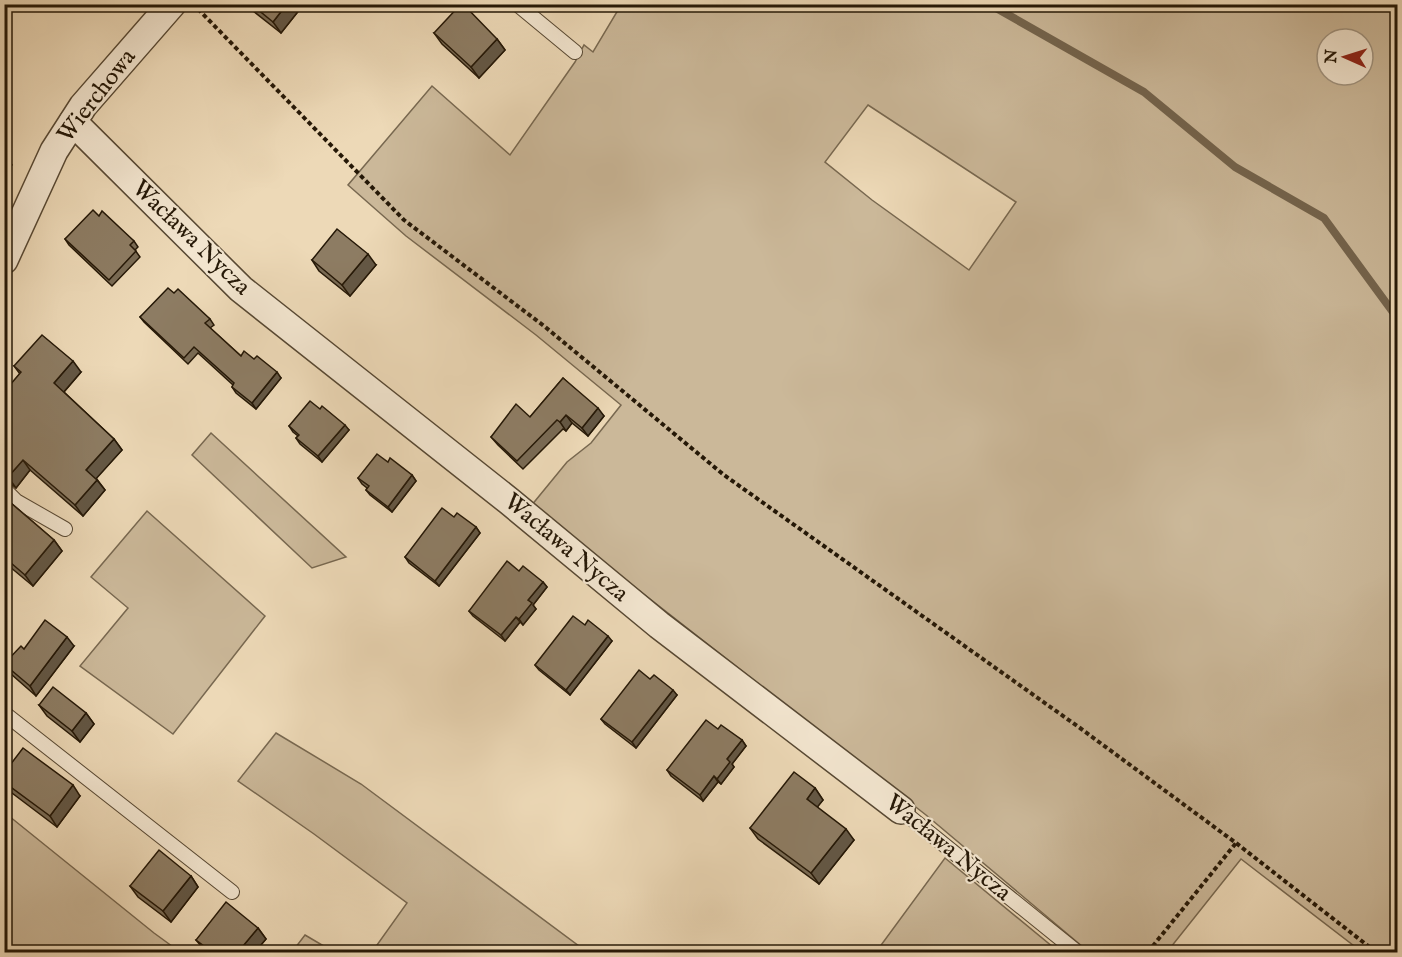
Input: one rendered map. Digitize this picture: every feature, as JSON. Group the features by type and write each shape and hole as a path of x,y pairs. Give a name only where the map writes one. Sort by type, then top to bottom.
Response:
{"street":[{"name":"Wierchowa","path":"4,260 54,151 83,106 172,4"},
{"name":"Wacława Nycza","path":"73,122 241,289 510,501 659,625 901,810"}],"lane":[{"path":"517,4 575,52"},
{"path":"4,489 16,501 65,530"},
{"path":"4,713 232,892"},
{"name":"Wacława Nycza","path":"901,810 1077,952"}],"path":[{"path":"193,4 404,220 544,327 724,475 1080,728 1236,843 1372,949 1381,952"},
{"path":"1148,952 1236,843"}],"shaded area":[{"path":"621,5 1397,5 1397,952 1362,952 1241,859 1167,952 1089,952 926,815 531,506 567,462 591,443 621,405 536,335 406,236 348,185 432,86 510,155 575,62 584,45 593,52","holes":["868,105 1016,202 969,270 872,200 825,162"]},
{"path":"211,433 346,557 312,568 192,455"},
{"path":"147,511 265,616 173,734 80,666 128,608 91,577"},
{"path":"276,733 361,784 587,952 372,952 407,903 238,781"},
{"path":"4,812 154,933 180,952 5,952"},
{"path":"945,858 1059,952 876,952"},
{"path":"305,935 334,952 292,952"}],"building":[{"path":"251,4 287,4 273,22"},
{"path":"461,4 497,39 471,67 434,33"},
{"path":"93,210 99,216 102,211 134,241 130,245 136,251 109,280 65,239"},
{"path":"337,229 368,254 342,285 312,260"},
{"path":"168,288 174,293 178,289 210,319 205,323 241,356 244,351 254,359 257,356 277,372 252,403 232,387 234,383 194,347 184,358 140,317"},
{"path":"42,335 73,361 54,383 114,439 86,470 97,480 75,505 23,460 8,477 4,474 4,392 21,372 14,366"},
{"path":"563,378 598,408 582,428 566,415 560,422 557,420 517,461 491,437 516,404 530,417"},
{"path":"310,401 320,409 322,406 345,425 318,456 296,438 299,435 289,426"},
{"path":"377,454 388,462 390,458 412,475 388,507 366,490 369,486 358,478"},
{"path":"4,497 54,540 25,575 4,557"},
{"path":"442,508 454,517 457,513 476,527 435,581 405,557"},
{"path":"507,561 519,571 523,566 543,582 528,600 532,603 501,635 469,611"},
{"path":"573,616 585,625 588,620 608,636 566,690 535,665"},
{"path":"45,620 67,637 30,686 4,664 21,646 24,649"},
{"path":"639,670 650,679 654,675 673,690 632,742 601,719"},
{"path":"53,687 86,713 72,731 39,705"},
{"path":"706,720 718,729 721,725 742,740 727,759 730,762 717,779 714,776 700,795 667,770"},
{"path":"23,748 73,785 50,816 4,782 4,773"},
{"path":"794,772 815,788 807,799 846,829 811,873 750,828"},
{"path":"159,850 191,876 163,911 130,886"},
{"path":"226,902 258,928 238,952 212,952 196,940"},
{"path":"1260,947 1268,952 1256,952"}],"waterway":[{"path":"989,4 1144,92 1235,167 1324,218 1398,319"}]}
